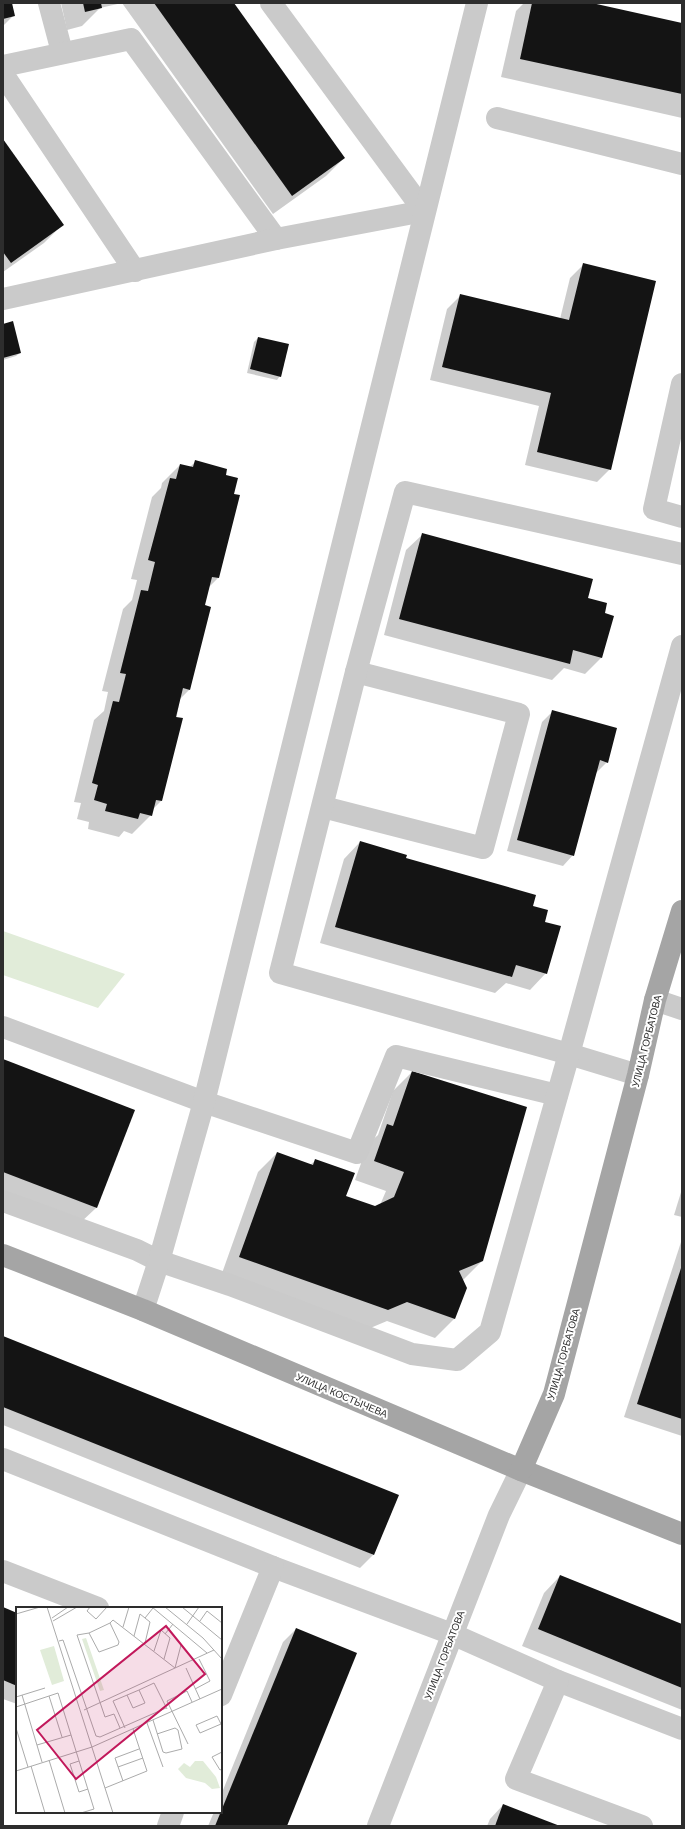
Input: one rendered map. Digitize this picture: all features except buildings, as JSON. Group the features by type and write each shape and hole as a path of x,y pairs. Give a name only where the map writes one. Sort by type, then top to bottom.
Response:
{"main road":[{"name":"УЛИЦА ГОРБАТОВА","path":"521,1470 554,1394 638,1075 656,1000 682,911"},
{"name":"УЛИЦА КОСТЫЧЕВА","path":"3,1255 143,1310 521,1470 682,1534"}],"street":[{"path":"49,3 62,52"},
{"path":"271,3 424,211"},
{"path":"143,1310 159,1260 204,1102 385,378 424,211 477,3"},
{"path":"3,66 131,38 276,239"},
{"path":"3,74 135,271"},
{"path":"497,118 682,164"},
{"path":"3,299 276,239 424,211"},
{"path":"682,384 654,509 682,517"},
{"path":"638,1075 569,1054 280,973 356,672 405,492 682,554"},
{"path":"3,1201 412,1354 457,1360 490,1332 682,646"},
{"path":"323,807 483,848 519,714 356,672"},
{"path":"656,1000 682,1009"},
{"path":"3,1027 204,1102 357,1153 396,1056 557,1095"},
{"path":"3,1459 272,1568 452,1634 558,1680 682,1729"},
{"name":"УЛИЦА ГОРБАТОВА","path":"378,1826 499,1514 521,1470"},
{"path":"222,1690 228,1658 272,1568"},
{"path":"3,1571 95,1607"},
{"path":"558,1680 516,1778 642,1826"},
{"path":"168,1826 173,1813"}],"green space":[{"path":"3,931 125,974 98,1008 3,975"}]}
